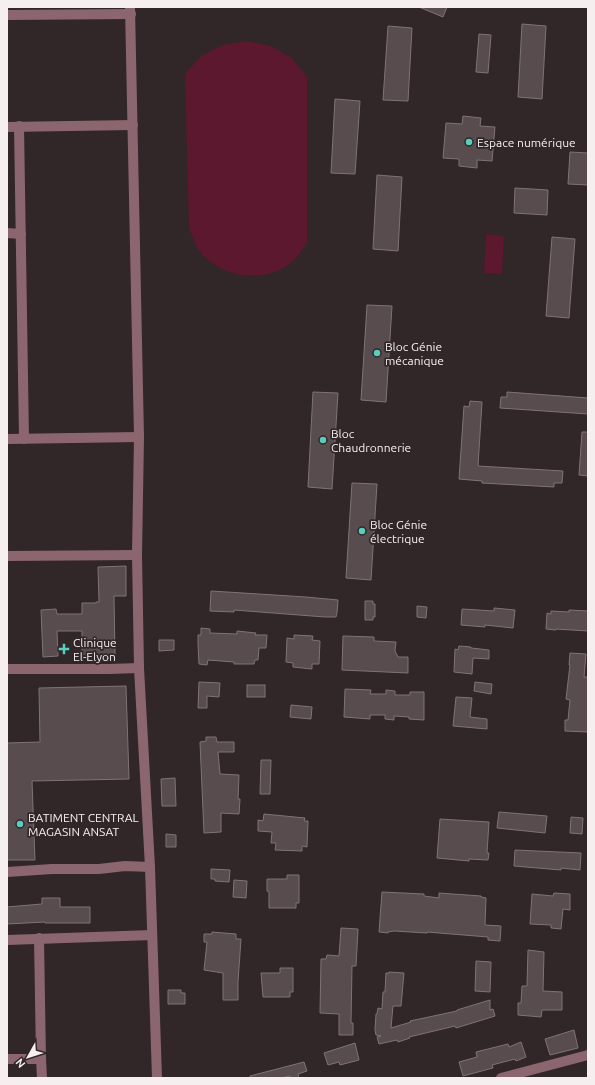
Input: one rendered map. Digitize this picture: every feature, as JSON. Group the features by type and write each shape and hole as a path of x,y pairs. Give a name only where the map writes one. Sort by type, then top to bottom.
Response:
{"street":[{"path":"7,15 23,11 131,10 139,437 137,555 139,668 150,867 157,1078"},
{"path":"19,126 24,439"},
{"path":"7,127 133,126"},
{"path":"7,233 21,234"},
{"path":"7,439 139,437"},
{"path":"7,556 137,555"},
{"path":"7,669 139,668"},
{"path":"7,872 99,869 125,866 150,867"},
{"path":"7,940 152,935"},
{"path":"39,938 40,1059 42,1078"},
{"path":"501,1078 588,1055"},
{"path":"7,1059 40,1059"}],"shaded area":[{"path":"247,41 271,46 292,58 307,77 307,243 298,256 283,268 271,273 257,275 244,275 230,272 218,267 207,259 198,249 189,229 185,74 201,56 223,45"},
{"path":"486,234 504,236 502,274 484,273"}],"building":[{"path":"419,7 447,7 443,17"},
{"path":"522,24 546,26 542,99 518,97"},
{"path":"388,26 412,28 408,101 383,100"},
{"path":"479,34 491,35 488,73 476,72"},
{"path":"335,99 360,101 355,174 331,173"},
{"name":"Espace numérique","path":"463,116 481,118 480,126 495,127 492,161 477,160 477,168 459,166 459,159 443,158 446,123 462,124"},
{"path":"570,152 588,153 588,185 568,184"},
{"path":"377,175 402,177 398,251 373,249"},
{"path":"515,188 548,190 547,215 514,213"},
{"path":"552,237 575,239 569,318 546,316"},
{"name":"Bloc Génie mécanique","path":"367,305 392,306 386,402 361,400"},
{"name":"Bloc Chaudronnerie","path":"313,392 338,393 332,489 308,487"},
{"path":"507,392 588,398 588,414 500,408 501,397 507,397"},
{"path":"470,401 482,402 478,466 563,471 562,483 554,483 554,487 482,483 482,481 459,479 464,406 469,407"},
{"path":"582,432 588,432 588,476 579,475"},
{"name":"Bloc Génie électrique","path":"352,483 377,484 371,580 346,578"},
{"path":"126,566 126,596 114,596 115,655 94,655 94,657 82,657 82,631 57,631 58,656 43,657 41,610 56,609 57,614 82,614 82,603 99,602 98,567"},
{"path":"211,591 338,600 337,613 336,617 325,617 234,610 234,612 210,611"},
{"path":"365,601 373,601 373,604 375,604 375,617 373,617 373,620 365,620"},
{"path":"417,606 427,607 426,618 417,617"},
{"path":"494,608 515,610 513,628 485,625 485,627 461,625 462,609 494,611"},
{"path":"569,610 588,611 588,631 546,629 547,613 551,614 551,611 569,612"},
{"path":"201,628 210,629 210,633 237,634 237,631 256,633 255,635 267,635 266,648 259,648 258,660 255,660 254,664 234,664 234,662 208,660 207,665 199,664 198,635 201,635"},
{"path":"294,635 313,636 312,640 320,641 319,664 312,664 312,669 293,667 293,663 286,662 287,638 294,639"},
{"path":"343,636 374,637 374,641 396,642 395,651 398,657 408,657 408,673 342,670"},
{"path":"159,640 174,640 174,650 159,651"},
{"path":"459,646 489,650 489,659 473,658 472,674 454,672 455,649 458,650"},
{"path":"570,653 586,654 584,677 588,677 588,732 565,731 565,720 568,720 570,700 566,699"},
{"path":"199,682 220,683 219,697 207,696 207,708 198,708"},
{"path":"475,682 492,684 491,694 474,691"},
{"path":"247,685 265,685 265,697 247,697"},
{"path":"126,686 129,779 32,781 35,860 7,860 7,743 40,742 39,688"},
{"path":"345,689 371,690 370,694 386,694 386,690 395,691 395,695 410,695 410,692 424,692 424,720 394,716 394,720 385,719 385,715 370,715 370,719 344,717"},
{"path":"456,697 472,698 470,717 487,719 487,729 453,726"},
{"path":"291,705 312,707 311,719 290,717"},
{"path":"206,737 216,737 217,742 234,742 234,752 218,752 220,774 239,775 239,814 221,813 221,832 204,833 200,742 206,741"},
{"path":"261,760 271,760 270,794 260,794"},
{"path":"175,778 176,806 162,806 161,779"},
{"path":"499,812 547,816 545,833 497,828"},
{"path":"264,814 305,818 304,821 308,821 307,847 302,846 302,851 275,850 276,843 271,843 272,832 258,831 258,820 263,821"},
{"path":"571,817 583,818 582,834 570,833"},
{"path":"440,819 489,822 488,860 469,859 469,861 437,858"},
{"path":"166,834 176,835 176,847 166,847"},
{"path":"515,850 581,853 580,870 514,866"},
{"path":"211,869 230,870 229,882 215,881 215,879 211,879"},
{"path":"287,875 299,875 299,903 296,903 296,908 269,908 267,879 287,879"},
{"path":"234,880 247,881 246,898 233,897"},
{"path":"382,892 424,894 424,896 439,898 439,893 481,896 486,898 485,925 501,926 500,941 488,940 488,937 427,932 379,932"},
{"path":"554,893 570,894 570,910 563,909 561,929 551,928 551,925 530,924 532,894 553,896"},
{"path":"42,898 60,898 60,907 90,907 90,923 45,922 7,924 7,907 42,904"},
{"path":"341,928 358,929 356,966 352,966 351,1023 353,1023 353,1035 339,1035 339,1014 320,1013 321,959 326,959 327,955 339,956"},
{"path":"212,932 236,934 236,939 241,939 238,1000 223,1000 223,973 204,970 207,942 204,942 204,934 212,934"},
{"path":"528,950 544,952 543,991 562,992 562,1010 542,1010 541,1017 518,1015 518,1003 521,1003 522,986 527,986"},
{"path":"476,961 491,962 490,992 475,991"},
{"path":"280,968 293,968 293,992 290,992 290,997 263,997 261,973 280,973"},
{"path":"386,973 404,973 401,1006 393,1006 391,1028 411,1022 410,1021 457,1011 490,1000 490,1010 493,1009 495,1016 456,1028 455,1026 409,1037 410,1038 398,1042 397,1040 379,1044 377,1037 381,1036 376,1035 376,1014 378,1008 382,1009"},
{"path":"168,990 181,990 181,993 185,993 185,1004 168,1004"},
{"path":"574,1030 578,1048 550,1055 545,1039"},
{"path":"521,1042 526,1057 516,1061 515,1059 492,1065 493,1068 463,1076 459,1062 477,1057 476,1052 508,1044 509,1047"},
{"path":"355,1043 359,1060 340,1065 339,1062 328,1065 324,1053"},
{"path":"304,1062 307,1071 298,1074 299,1078 291,1078 290,1076 281,1078 250,1078 250,1076"}],"place":[{"name":"Espace numérique","path":"469,142"},
{"name":"Bloc Génie mécanique","path":"377,353"},
{"name":"Bloc Chaudronnerie","path":"323,440"},
{"name":"Bloc Génie électrique","path":"362,531"},
{"name":"Clinique El-Elyon","path":"64,649"},
{"name":"BATIMENT CENTRAL MAGASIN ANSAT","path":"20,824"}]}
